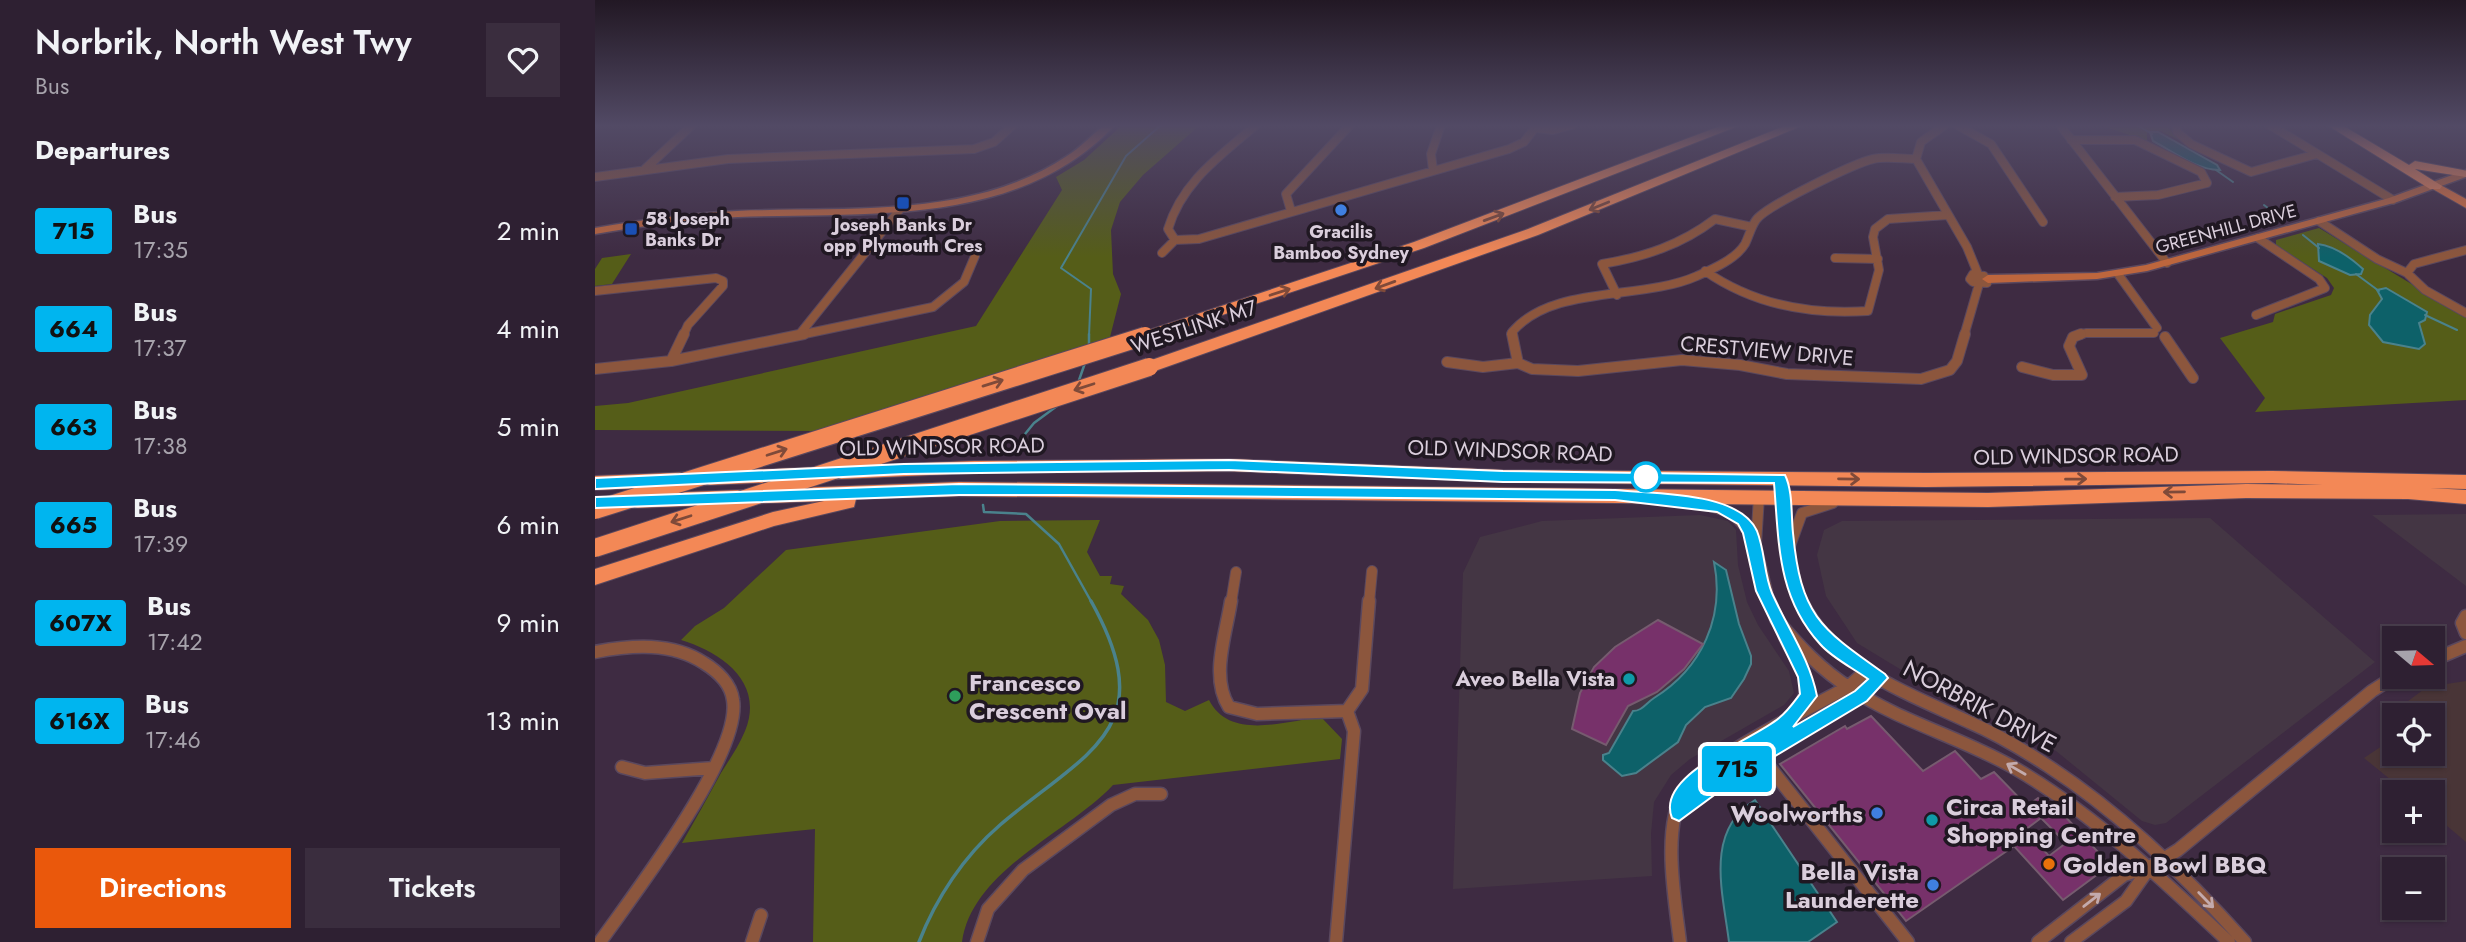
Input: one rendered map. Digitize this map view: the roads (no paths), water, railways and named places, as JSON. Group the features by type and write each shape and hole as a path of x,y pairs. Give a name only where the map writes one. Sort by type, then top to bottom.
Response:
{"highway":[{"name":"WESTLINK M7","path":"595,510 1145,337 1445,235 1619,169"},
{"name":"WESTLINK M7","path":"595,548 1149,367 1533,232 1689,169"},
{"path":"2411,169 2440,185"},
{"path":"2420,169 2440,185"},
{"path":"2437,169 2465,174"},
{"name":"OLD WINDSOR ROAD","path":"595,483 934,468 1229,465 1503,477 2370,479 2466,482"},
{"path":"2370,479 2466,474"},
{"path":"1759,496 1765,488 1781,478 1783,497"},
{"path":"595,577 727,533 817,508 959,489"},
{"name":"OLD WINDSOR ROAD","path":"595,503 959,489 1988,499 2246,491 2466,495"}],"main road":[{"path":"2440,185 2466,195"},
{"path":"2440,185 2466,204"}],"street":[{"path":"595,177 645,169"},
{"path":"595,231 718,215 901,208 961,202 1037,178 1055,169"},
{"path":"1175,240 1168,229 1171,209 1180,194 1208,169"},
{"path":"1291,211 1286,194 1309,169"},
{"path":"1162,253 1175,240 1199,239 1437,169"},
{"path":"1518,363 1512,332 1521,321 1553,306 1660,289 1705,271 1736,254 1744,246 1763,211 1851,169"},
{"path":"1922,169 1982,279"},
{"path":"2008,169 2043,222"},
{"path":"2093,169 2167,263"},
{"path":"2115,197 2158,195 2207,183 2201,172 2195,169"},
{"path":"2244,169 2251,172 2262,169"},
{"path":"2343,169 2393,200"},
{"name":"GREENHILL DRIVE","path":"1982,279 2118,274 2167,263 2393,200 2465,174"},
{"path":"799,335 901,208"},
{"path":"1705,271 1734,291 1814,312 1868,310 1877,283 1878,259 1873,237 1881,223 1898,217 1948,215"},
{"path":"1618,295 1602,264 1656,254 1696,234 1715,219 1752,227"},
{"path":"2319,221 2377,259 2407,273 2425,289 2466,313"},
{"path":"2256,315 2325,288 2319,279 2258,238"},
{"path":"2407,273 2414,264 2466,250"},
{"path":"595,369 671,361 941,305 949,299 974,264 975,256"},
{"path":"1835,258 1878,259"},
{"path":"2118,274 2155,331 2165,337 2193,378"},
{"path":"595,291 716,278 723,281 723,286 688,326 671,361"},
{"name":"CRESTVIEW DRIVE","path":"1447,362 1468,367 1491,368 1518,363 1532,369 1578,371 1682,360 1739,365 1787,374 1921,379 1950,370 1957,361 1982,279"},
{"path":"2022,367 2053,375 2082,375 2069,346 2073,337 2086,333 2155,331"},
{"path":"1615,495 1702,504 1729,511 1747,526 1758,560"},
{"name":"NORBRIK DRIVE","path":"1759,496 1758,560 1763,591 1809,688 1806,701 1785,724"},
{"name":"NORBRIK DRIVE","path":"1783,497 1788,562 1794,590 1814,625 1837,650 1866,671 2020,748 2080,790 2165,859 2245,942"},
{"path":"1788,562 1796,521 1802,513 1817,506 1988,499"},
{"path":"1236,572 1219,679 1222,696 1229,707 1257,714 1327,708 1347,711"},
{"path":"1347,711 1362,689 1372,572"},
{"path":"2466,616 2462,623 2466,633"},
{"name":"NORBRIK DRIVE","path":"1776,618 1811,658 1861,696 2017,770 2074,807 2150,867 2229,942"},
{"path":"2445,655 2466,646"},
{"path":"595,653 615,648 649,647 678,651 715,670 729,687 734,705 731,730 714,768 600,942"},
{"name":"NORBRIK DRIVE","path":"1681,942 1672,852 1683,794 1691,782 1848,687 1866,671"},
{"name":"NORBRIK DRIVE","path":"1679,812 1726,776 1861,696 1880,678"},
{"path":"2038,942 2125,876 2165,859 2382,687"},
{"path":"1336,942 1354,731 1347,711"},
{"path":"1760,755 1908,942"},
{"path":"622,768 645,773 714,768"},
{"path":"977,942 988,909 1006,886 1030,864 1111,805 1135,794 1161,794"},
{"path":"2071,942 2113,912 2143,885 2150,867"},
{"path":"752,942 761,915"}],"waterway":[{"path":"1089,336 1091,289 1061,268 1118,169"},
{"path":"2216,170 2233,182"},
{"path":"2264,205 2285,221"},
{"path":"2303,235 2319,248"},
{"path":"2356,274 2379,291"},
{"path":"2425,315 2457,330"},
{"path":"1089,336 1089,347"},
{"path":"1078,383 1085,363"},
{"path":"1021,439 1034,423 1057,406"},
{"path":"983,505 984,512 1026,514 1059,544 1092,602"},
{"path":"919,942 952,879 975,850 1000,825 1086,756 1105,734 1117,709 1119,680 1111,645 1092,602"}],"place":[{"name":"Joseph Banks Dr opp Plymouth Cres","path":"903,203"},
{"name":"Gracilis Bamboo Sydney","path":"1341,210"},
{"name":"58 Joseph Banks Dr","path":"631,229"},
{"name":"Aveo Bella Vista","path":"1629,679"},
{"name":"Francesco Crescent Oval","path":"955,696"},
{"name":"Woolworths","path":"1877,813"},
{"name":"Circa Retail Shopping Centre","path":"1932,820"},
{"name":"Golden Bowl BBQ","path":"2049,864"},
{"name":"Bella Vista Launderette","path":"1933,885"}]}
